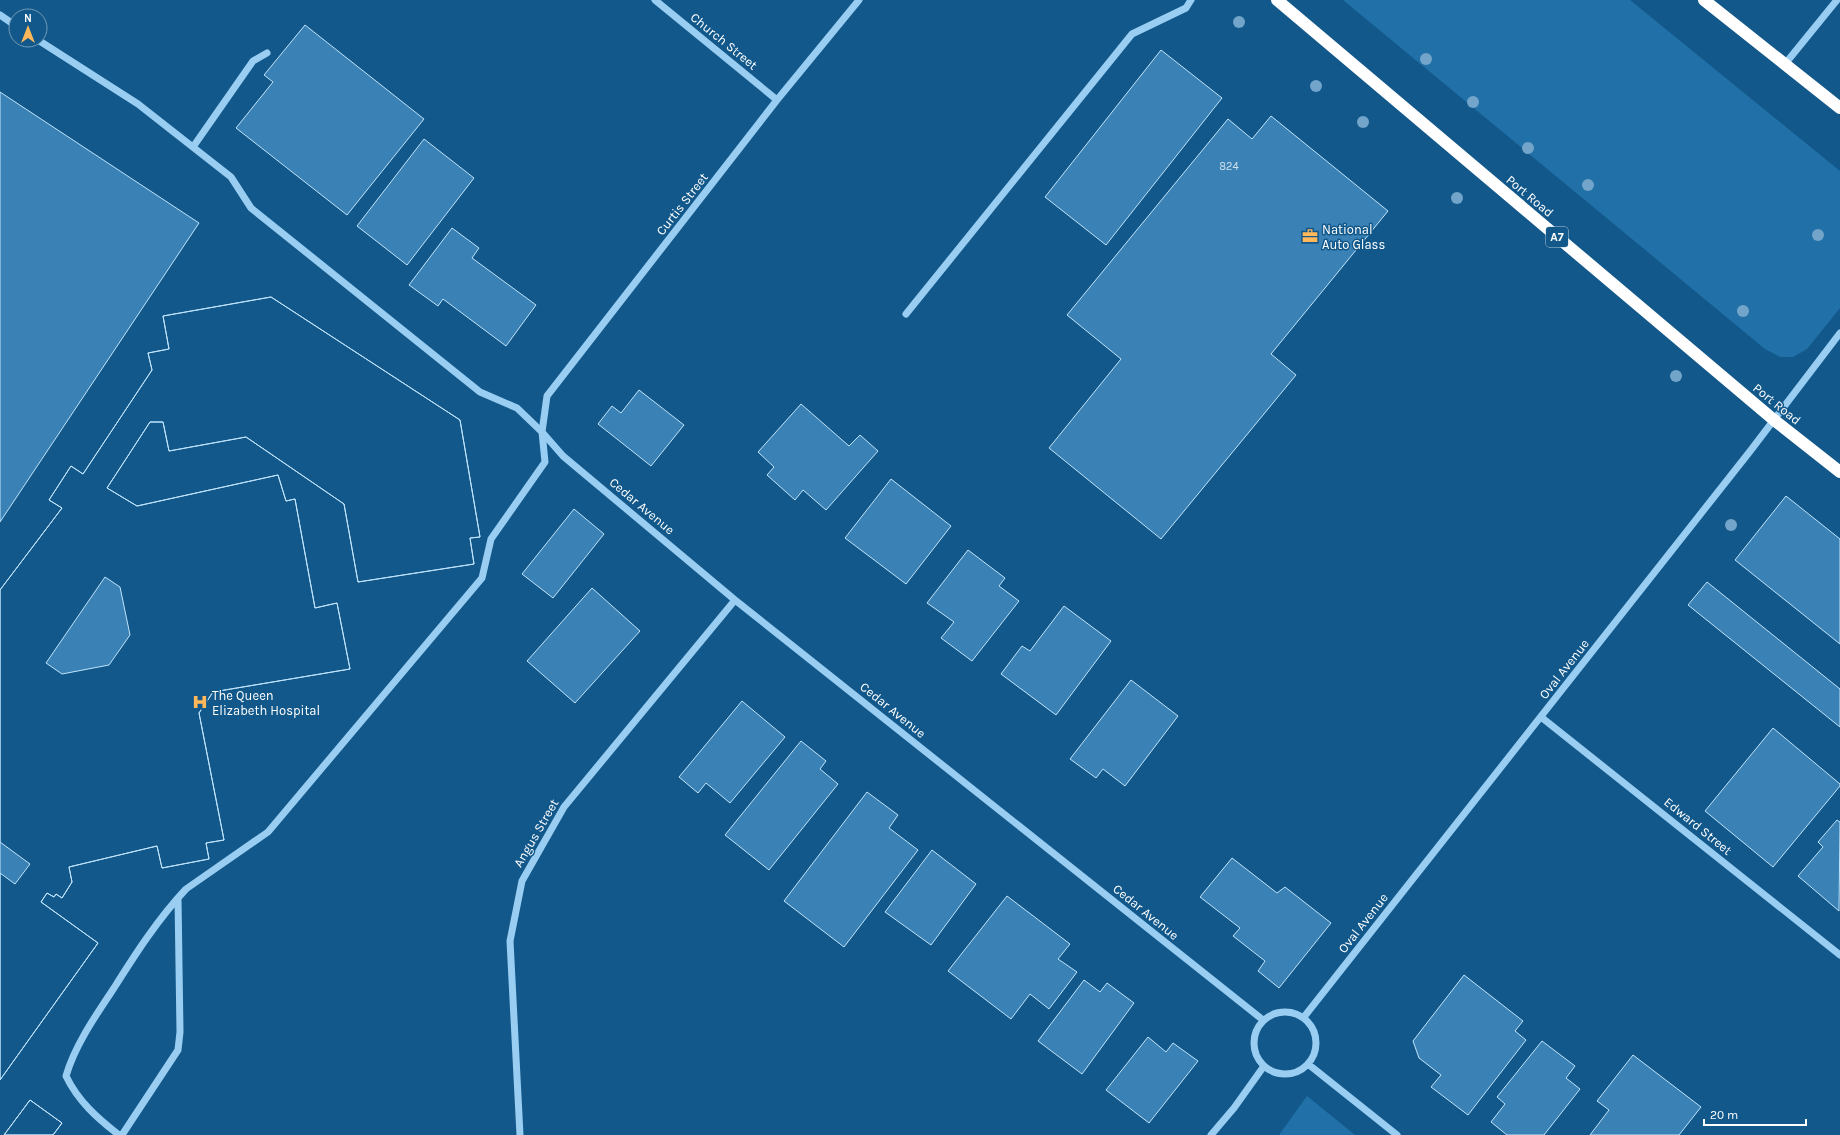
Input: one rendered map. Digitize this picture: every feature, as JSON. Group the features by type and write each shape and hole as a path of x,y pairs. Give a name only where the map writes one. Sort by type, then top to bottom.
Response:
{"highway":[{"name":"Port Road","path":"1277,0 1774,420 1840,472"},
{"path":"1704,0 1840,108"}],"street":[{"name":"Church Street","path":"655,0 777,100"},
{"name":"Curtis Street","path":"119,1135 90,1112 72,1089 66,1076 70,1062 101,1008 150,933 178,898 186,889 268,832 482,578 491,539 545,462 542,432 547,396 777,100 859,0"},
{"path":"906,314 1132,34 1186,8 1191,0"},
{"path":"1785,64 1837,0"},
{"path":"48,46 138,104 193,147 253,61 267,53"},
{"name":"Cedar Avenue","path":"193,147 231,177 251,208 350,289 480,392 517,408 542,432 563,456 735,600 1263,1020"},
{"name":"Oval Avenue","path":"1304,1016 1541,717 1774,420 1840,333"},
{"name":"Angus Street","path":"520,1135 510,941 522,881 564,807 735,600"},
{"name":"Edward Street","path":"1541,717 1840,955"},
{"path":"122,1135 178,1050 180,1032 178,898"},
{"path":"1287,1011 1304,1016 1311,1025 1316,1039 1315,1053 1308,1064 1298,1071 1288,1074 1277,1073 1264,1066 1255,1052 1255,1034 1263,1020 1274,1014 1287,1011"},
{"path":"1308,1064 1397,1135"},
{"path":"1211,1135 1234,1108 1264,1066"}],"shaded area":[{"path":"1343,0 1630,0 1840,171 1840,308 1807,349 1793,357 1780,357 1765,349"},
{"path":"1307,1096 1355,1135 1279,1135"}],"building":[{"path":"305,25 424,119 347,215 236,128 273,82 264,75"},
{"path":"1161,50 1222,98 1106,245 1045,197"},
{"path":"0,92 199,223 0,522"},
{"path":"1271,116 1388,211 1271,354 1296,375 1161,539 1049,448 1121,359 1067,315 1228,119 1252,139"},
{"path":"424,139 474,178 407,265 357,226"},
{"path":"452,228 479,248 472,258 536,305 506,346 443,299 438,306 409,285"},
{"path":"271,297 460,420 480,537 470,538 474,564 358,582 344,504 246,437 169,451 163,422 150,422 107,488 137,506 278,475 286,501 295,499 315,608 337,603 350,669 213,692 199,713 224,840 206,843 209,859 162,868 157,846 69,867 72,882 62,898 56,894 54,897 47,893 41,902 98,943 0,1080 0,873 15,884 30,864 0,842 0,590 62,508 49,500 71,466 83,474 152,370 148,353 169,349 163,316","holes":["105,577 120,587 130,635 109,665 62,674 46,663"]},
{"path":"271,297 460,420 480,537 470,538 474,564 358,582 344,504 246,437 169,451 163,422 150,422 107,488 137,506 278,475 286,501 295,499 315,608 337,603 350,669 213,692 199,713 224,840 206,843 209,859 162,868 157,846 69,867 72,882 62,898 56,894 54,897 47,893 41,902 98,943 0,1080 0,590 62,508 49,500 71,466 83,474 152,370 148,353 169,349 163,316"},
{"path":"639,390 684,425 651,466 598,424 612,406 621,413"},
{"path":"801,404 849,446 860,435 878,451 826,510 803,490 795,500 767,475 774,467 758,452"},
{"path":"891,479 951,526 906,584 845,538"},
{"path":"1786,496 1840,539 1840,644 1735,560"},
{"path":"574,509 604,534 553,598 522,574"},
{"path":"968,550 1005,578 999,586 1019,601 972,661 941,638 954,622 927,603"},
{"path":"1707,582 1840,689 1840,727 1688,605"},
{"path":"592,588 640,631 575,703 527,661"},
{"path":"1064,606 1111,641 1056,715 1001,674 1022,646 1030,651"},
{"path":"1131,680 1178,716 1125,786 1103,769 1096,778 1070,759"},
{"path":"742,701 785,737 730,803 706,783 698,793 679,777"},
{"path":"1773,728 1840,784 1840,786 1773,867 1705,811"},
{"path":"801,741 826,761 820,769 838,784 769,870 725,835"},
{"path":"867,792 898,815 889,828 918,850 844,947 784,901"},
{"path":"1837,820 1840,822 1839,911 1798,876 1823,847 1818,842"},
{"path":"932,850 976,884 931,945 885,912"},
{"path":"1232,858 1277,893 1285,887 1331,923 1279,988 1258,971 1265,961 1233,936 1240,928 1200,897"},
{"path":"1007,896 1070,944 1058,959 1077,972 1049,1009 1030,994 1011,1019 948,971"},
{"path":"1464,975 1523,1021 1515,1031 1526,1040 1468,1115 1431,1087 1441,1075 1419,1058 1413,1041"},
{"path":"1084,980 1100,992 1107,983 1134,1003 1082,1074 1038,1041"},
{"path":"1148,1037 1166,1052 1173,1043 1198,1061 1149,1123 1106,1090"},
{"path":"1542,1041 1575,1066 1566,1078 1580,1089 1544,1135 1507,1135 1491,1122 1505,1104 1497,1097"},
{"path":"1633,1055 1701,1107 1679,1135 1590,1135 1609,1110 1597,1101"},
{"path":"30,1100 62,1123 53,1135 4,1135"},
{"path":"30,1100 62,1123 53,1135 4,1135"}],"place":[{"name":"National Auto Glass","path":"1310,236"},
{"name":"The Queen Elizabeth Hospital","path":"200,702"}]}
